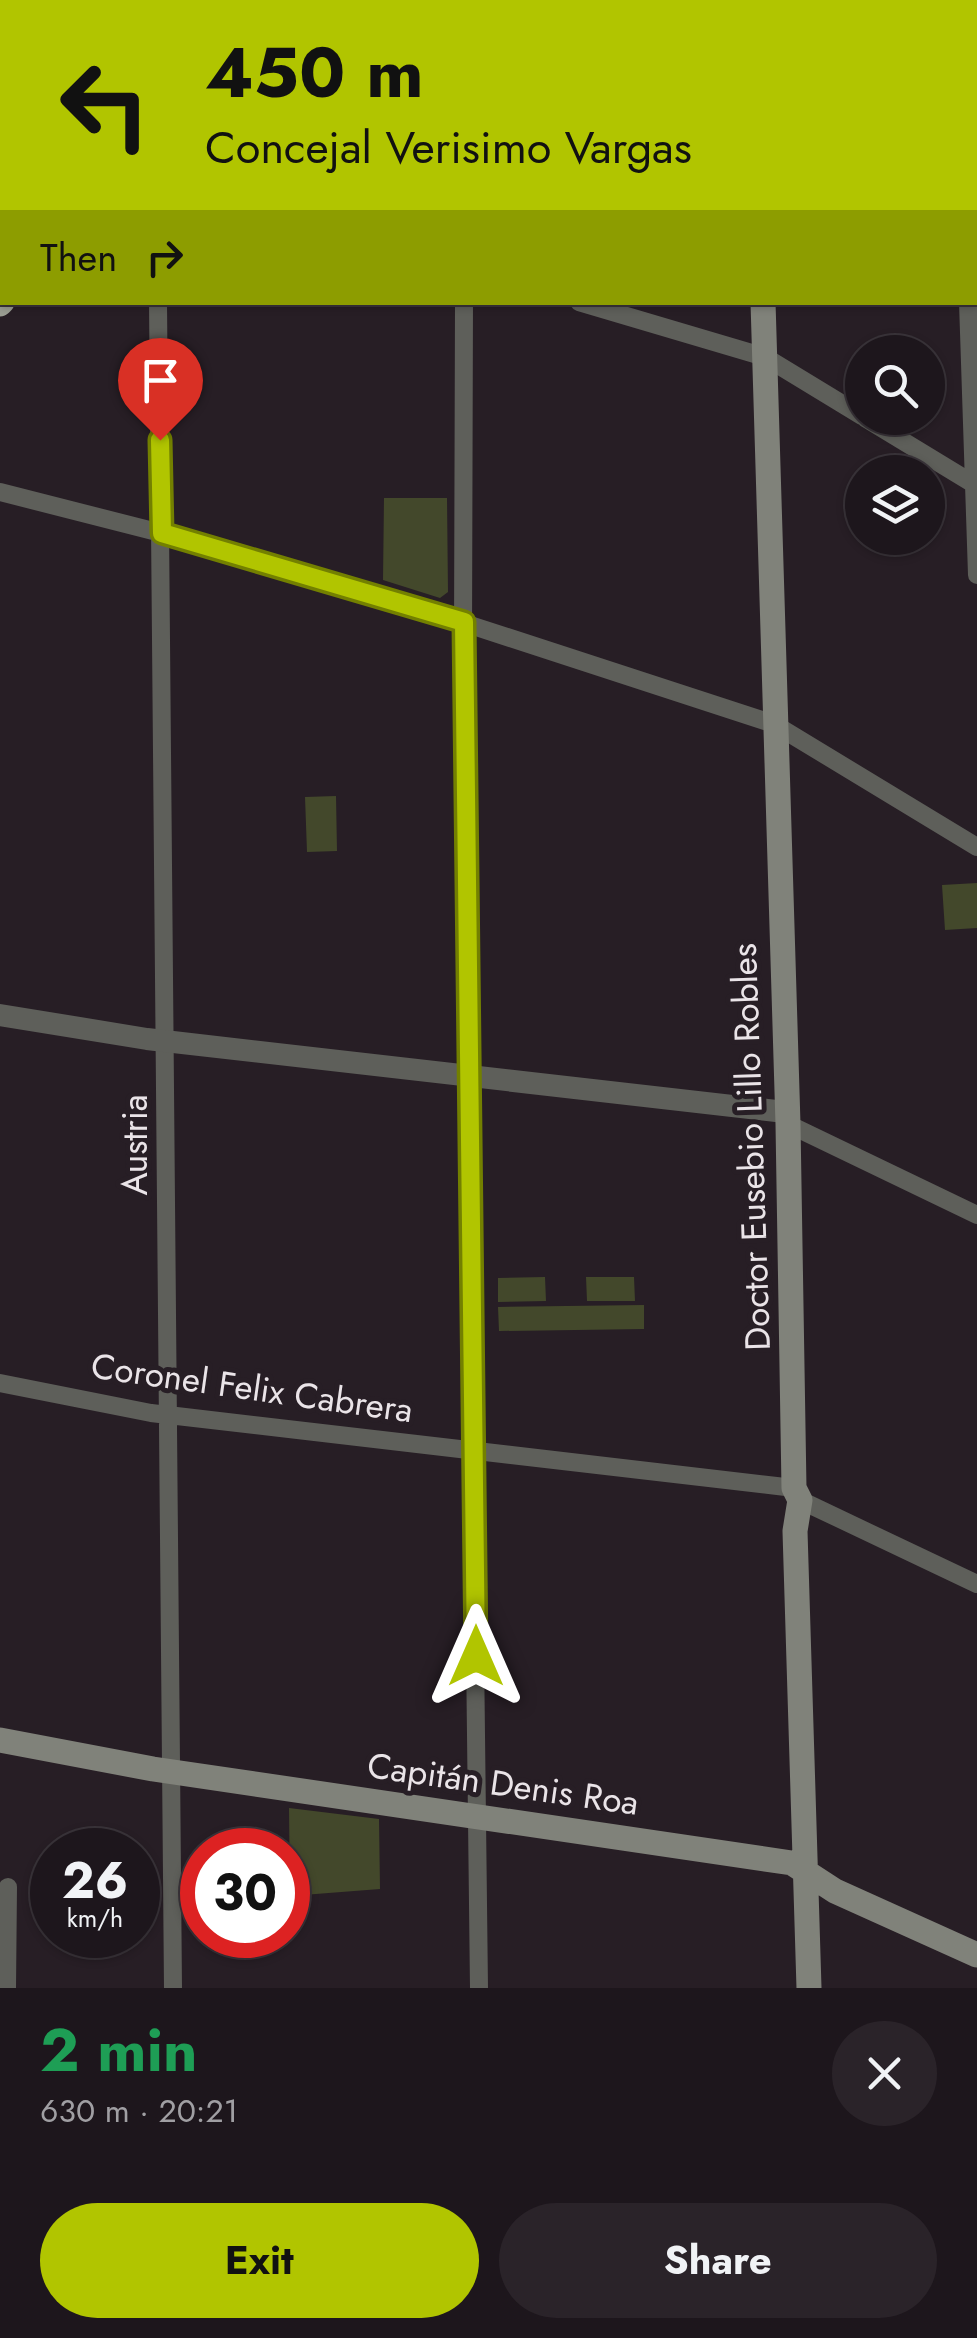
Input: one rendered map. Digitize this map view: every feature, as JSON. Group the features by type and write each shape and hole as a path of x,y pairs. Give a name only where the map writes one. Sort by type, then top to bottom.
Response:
{"main road":[{"name":"Doctor Eusebio Lillo Robles","path":"763,305 809,1988"},
{"name":"Capitán Denis Roa","path":"0,1740 170,1771 781,1861 977,1955"}],"street":[{"name":"Austria","path":"158,305 173,1988"},
{"path":"464,305 479,1988"},
{"path":"589,305 765,357 845,405"},
{"path":"968,305 977,575"},
{"path":"893,435 975,485"},
{"path":"0,492 162,533 464,622 774,724 977,848"},
{"path":"0,1015 167,1042 787,1118 977,1216"},
{"name":"Coronel Felix Cabrera","path":"0,1382 170,1415 798,1494 977,1584"},
{"path":"6,1988 8,1887"}],"green space":[{"path":"384,498 447,498 448,592 440,598 383,580"},
{"path":"336,796 337,851 307,852 305,797"},
{"path":"977,883 977,928 945,930 942,885"},
{"path":"545,1277 546,1301 498,1302 498,1278"},
{"path":"586,1277 634,1277 635,1301 587,1301"},
{"path":"644,1305 644,1329 499,1331 498,1307"},
{"path":"289,1808 379,1819 380,1889 310,1894 310,1828 289,1828"}],"route":[{"path":"160,440 162,533 464,622 476,1656"}]}
